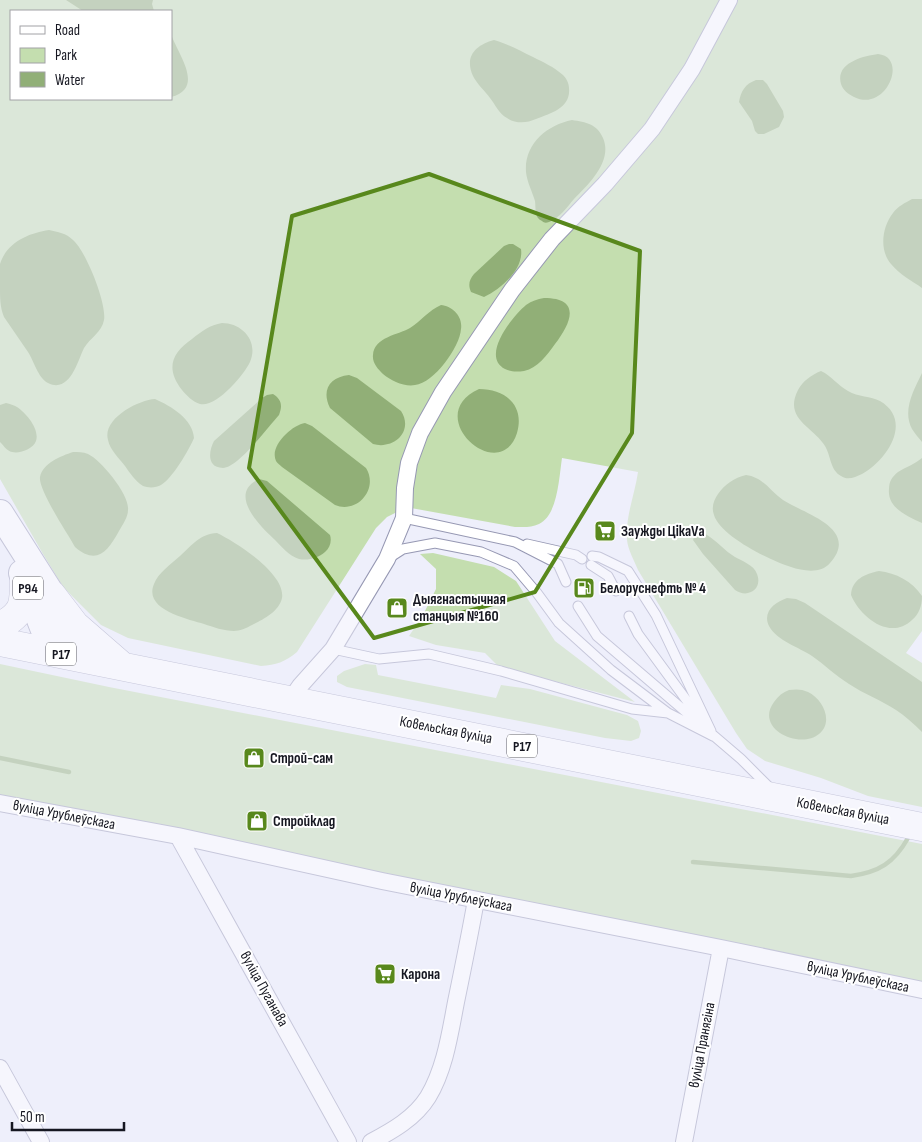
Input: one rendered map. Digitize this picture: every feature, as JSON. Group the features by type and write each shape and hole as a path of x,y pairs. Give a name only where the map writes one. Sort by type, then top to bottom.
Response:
{"highway":[{"name":"Р94","path":"0,626 12,620 21,611 24,600 24,577"},
{"name":"Р94","path":"52,595 74,625 122,666"},
{"name":"Ковельская вуліца","path":"0,642 922,827"}],"main road":[{"name":"Р94","path":"0,513 52,595 63,623 62,640 56,653"},
{"name":"Р94","path":"0,522 44,630 56,653"}],"street":[{"path":"291,699 333,649 387,559 404,518 405,488 409,463 420,433 443,392 512,290 552,239 605,184 652,129 692,70 729,0"},
{"name":"вуліца Урублеўскага","path":"0,803 178,836 382,881 922,990"},
{"name":"вуліца Пуганава","path":"178,836 348,1142"},
{"path":"371,1142 400,1125 416,1112 435,1084 450,1036 476,900"},
{"name":"вуліца Пранягіна","path":"684,1142 721,948"},
{"path":"0,1068 41,1142"}],"lane":[{"path":"404,518 584,558 599,557 628,571 656,614 713,736"},
{"path":"515,542 558,564 566,582"},
{"path":"387,559 403,549 435,543 480,552 514,566 559,623 611,670 668,713 713,736"},
{"path":"584,558 608,576 616,591"},
{"path":"578,606 597,636 740,759 780,798"},
{"path":"629,616 638,634 713,736"},
{"path":"333,649 379,659 429,654 501,671 632,708 668,713"}],"highlighted area":[{"path":"429,174 640,251 632,433 535,592 374,638 249,468 292,216"}],"green space":[{"path":"0,0 922,0 922,631 906,653 922,663 922,807 868,796 821,778 765,761 747,749 638,570 630,551 627,540 627,523 638,472 562,458 556,495 550,513 539,524 530,527 515,527 411,508 387,517 376,528 297,652 271,665 261,666 128,638 101,625 63,587 0,479"},
{"path":"433,553 494,567 516,581 555,641 635,702 499,667 485,653 436,645 409,636 423,615 436,589 436,569 420,554"},
{"path":"0,664 109,687 922,844 922,984 0,798"},
{"path":"365,664 376,665 378,675 496,698 501,685 530,689 627,715 638,721 641,731 639,738 631,741 605,738 347,687 337,682 337,676 344,671"}],"water":[{"path":"66,0 153,0 154,10 81,10"},
{"path":"172,36 183,60 188,78 187,86 172,96"},
{"path":"494,40 541,61 563,75 568,84 569,95 559,109 525,122 514,121 502,114 473,76 470,63 473,52 477,48"},
{"path":"878,54 887,57 892,64 890,83 876,97 865,100 854,97 841,84 840,77 842,71 846,66 858,59"},
{"path":"756,80 763,80 767,84 783,111 784,117 779,127 764,134 758,134 755,131 752,121 739,102 744,88"},
{"path":"572,120 586,123 601,133 605,155 598,172 560,215 553,220 544,222 539,220 537,215 535,201 528,183 526,162 533,145 539,137 554,126"},
{"path":"912,199 922,199 922,288 894,268 887,258 883,245 884,232 889,219 897,208"},
{"path":"49,230 68,236 78,246 94,278 104,312 101,328 86,344 72,374 62,384 56,385 45,381 39,373 28,352 4,317 0,299 0,264 3,256 13,244 27,236"},
{"path":"513,244 521,249 519,264 515,271 504,284 484,297 471,292 469,283 474,274 504,246"},
{"path":"544,298 564,302 568,307 570,313 569,320 561,336 542,361 534,367 519,372 505,369 498,363 496,355 501,336 526,305"},
{"path":"441,305 453,310 461,324 460,336 445,363 430,378 415,385 398,383 383,374 373,361 374,349 378,344 387,337 410,328"},
{"path":"222,323 236,326 247,335 252,347 250,362 236,382 221,396 214,401 200,404 182,390 174,375 173,361 185,344 199,333"},
{"path":"821,371 848,391 880,401 890,409 895,419 896,429 893,440 880,460 862,474 854,477 846,478 837,473 825,446 802,422 794,408 794,400 800,387 814,374"},
{"path":"922,373 922,442 912,429 908,415 910,400"},
{"path":"349,375 357,378 401,411 405,425 400,437 395,441 381,445 373,444 330,408 326,396 329,386 337,378"},
{"path":"479,389 497,392 505,396 511,401 518,414 517,433 508,448 496,453 482,450 469,441 461,429 458,415 463,401"},
{"path":"273,394 280,403 279,415 253,446 237,461 223,468 214,465 211,462 210,453 214,441 262,398"},
{"path":"155,399 174,409 185,419 193,431 194,438 170,477 157,487 150,487 143,486 138,482 115,454 109,444 108,432 110,425 123,412 140,403"},
{"path":"6,403 21,410 28,417 36,431 36,441 26,450 19,452 10,451 0,442 0,405"},
{"path":"305,423 312,426 366,468 370,484 364,498 358,503 343,507 335,505 276,462 276,449 283,437 294,428"},
{"path":"73,452 88,454 100,463 120,487 127,504 128,510 124,523 111,545 96,556 83,553 75,547 48,501 41,483 40,477 42,472 49,464"},
{"path":"922,458 922,523 904,514 895,506 889,496 889,489 890,481 896,474"},
{"path":"746,475 762,481 783,500 814,516 834,531 838,540 838,551 830,563 817,570 806,570 782,564 747,547 718,523 713,509 717,496 730,482"},
{"path":"259,479 267,481 330,535 330,544 325,552 309,559 295,558 262,527 249,510 246,501 246,493 250,485"},
{"path":"217,533 258,560 276,579 281,589 282,598 280,603 270,615 248,627 238,630 222,630 178,616 161,607 155,601 152,593 158,576 165,569 197,541 206,535"},
{"path":"699,533 707,535 731,555 753,568 757,574 758,584 753,591 740,593 735,590 693,540 695,535"},
{"path":"879,571 903,579 922,596 918,612 912,620 903,626 894,628 877,624 861,611 851,595 854,585 860,578"},
{"path":"787,598 805,603 922,682 922,732 896,710 849,684 812,656 777,636 767,621 768,612 778,602"},
{"path":"789,690 808,692 822,705 825,711 826,723 819,734 801,740 782,734 774,728 770,721 769,712 777,698"}],"waterway":[{"path":"0,758 69,772"},
{"path":"693,862 851,876 870,872 885,865 903,847 908,838"}],"place":[{"name":"Заужды ЦікаVа","path":"605,531"},
{"name":"Белоруснефть № 4","path":"584,588"},
{"name":"Дыягнастычная станцыя №160","path":"397,608"},
{"name":"Строй-сам","path":"254,758"},
{"name":"Стройклад","path":"257,821"},
{"name":"Карона","path":"385,974"}]}
